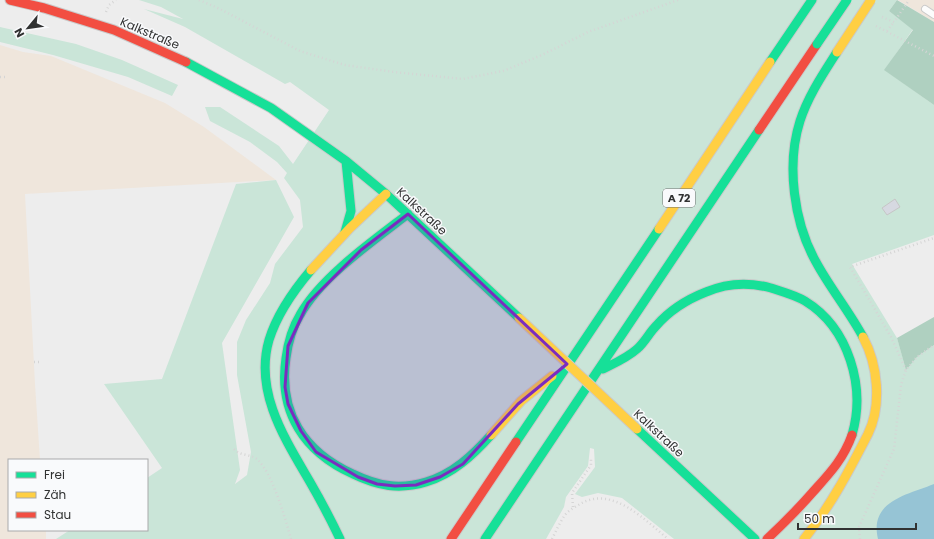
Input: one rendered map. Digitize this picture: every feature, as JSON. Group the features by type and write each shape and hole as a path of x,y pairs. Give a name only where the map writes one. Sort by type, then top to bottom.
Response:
{"main road":[{"name":"Kalkstraße","path":"10,0 44,8 114,30 179,58 272,108 346,162 386,194 755,539"},
{"name":"A 72","path":"451,539 812,0"},
{"name":"A 72","path":"485,539 847,0"},
{"path":"804,539 821,518 847,476 872,425 876,400 876,373 867,343 819,269 807,246 794,197 796,134 804,108 837,52 871,0"},
{"path":"345,232 351,211 346,162"},
{"path":"340,539 322,502 290,447 277,421 271,403 265,362 270,337 290,296 345,232 386,194"},
{"path":"408,214 361,250 322,287 308,303 296,322 288,346 285,387 288,404 292,413 301,431 316,452 342,469 376,484 395,486 416,485 440,477 463,464 488,440 518,404 569,363"},
{"path":"597,373 638,348 660,322 688,300 706,291 723,286 741,283 761,285 786,293 808,303 824,317 839,335 848,353 856,382 858,402 854,427 838,464 788,520 767,539"},
{"path":"820,531 821,518"}],"lane":[{"path":"925,9 934,15"}],"path":[{"path":"199,0 220,9 300,51 345,65 463,79 503,71 542,55 588,32 678,0"},
{"path":"887,32 909,0"},
{"path":"878,15 894,22"},
{"path":"0,77 6,76"},
{"path":"906,370 891,337 850,268 934,238"},
{"path":"860,539 859,527 894,449 901,385 906,370 918,357 934,345"},
{"path":"34,362 39,362"},
{"path":"234,449 237,453 255,458 263,466 273,487 291,539"},
{"path":"573,508 572,493 591,465 591,458"},
{"path":"552,539 565,514 584,501 599,498 620,502 643,518 668,539"}],"highlighted area":[{"path":"408,214 567,364 518,404 463,464 440,477 416,485 395,486 377,484 358,477 316,452 301,431 288,404 285,387 288,346 308,303 361,250"}],"shaded area":[{"path":"898,0 934,0 934,22"},
{"path":"0,45 23,52 51,56 165,103 204,127 276,180 25,194 40,459 8,459 8,531 46,531 46,539 0,539"}],"green space":[{"path":"139,0 897,0 889,11 913,29 885,70 934,105 934,235 852,264 897,338 906,369 917,357 934,345 934,539 674,539 622,498 598,493 582,497 575,494 595,467 594,449 590,448 588,466 566,497 564,507 546,539 56,539 68,531 148,531 148,477 162,468 104,384 162,379 236,184 276,180 294,217 222,343 240,470 235,484 247,475 251,452 237,375 237,342 246,320 270,283 275,264 303,227 300,200 284,178 287,173 277,162 250,142 210,121 205,107 220,107 279,146 293,164 329,110 290,82 285,84 185,27 144,9 183,19 161,7"},
{"path":"897,0 934,22 934,105 884,70 913,30 889,11"},
{"path":"0,27 76,44 122,60 178,85 172,96 128,77 53,55 0,42"},
{"path":"934,317 934,345 917,357 906,370 897,338"}],"water":[{"path":"934,484 934,539 878,539 877,526 879,516 892,501"}],"building":[{"path":"895,199 900,207 887,215 882,208"}],"traffic: fast":[{"path":"770,62 812,0"},
{"path":"817,44 847,0"},
{"path":"837,52 821,77 800,121 794,156 794,193 802,230 808,247 821,272 863,337"},
{"path":"186,62 271,108 346,161 386,194 519,318"},
{"path":"485,539 759,130"},
{"path":"345,232 351,211 346,161"},
{"path":"408,214 349,260 334,274 309,301 300,315 291,336 286,358 286,396 291,413 298,428 308,442 321,454 336,465 353,474 389,486 407,486 436,479 454,469 470,457 491,435"},
{"path":"516,442 659,229"},
{"path":"311,270 298,286 272,330 265,359 266,378 274,414 282,432 322,503 340,539"},
{"path":"603,369 633,352 667,315 679,306 699,295 714,289 738,284 771,288 805,301 820,313 833,327 843,343 850,360 855,379 857,398 856,417 852,435"},
{"path":"637,429 755,539"}],"traffic: slow":[{"path":"837,52 871,0"},
{"path":"659,229 770,62"},
{"path":"311,270 350,228 386,194"},
{"path":"519,318 637,429"},
{"path":"804,539 839,488 854,462 872,423 877,398 875,372 863,337"},
{"path":"491,435 521,401 552,376"}],"traffic: jam":[{"path":"10,0 44,8 114,30 186,62"},
{"path":"759,130 817,44"},
{"path":"767,539 796,511 830,473 840,459 852,435"},
{"path":"451,539 516,442"}]}
